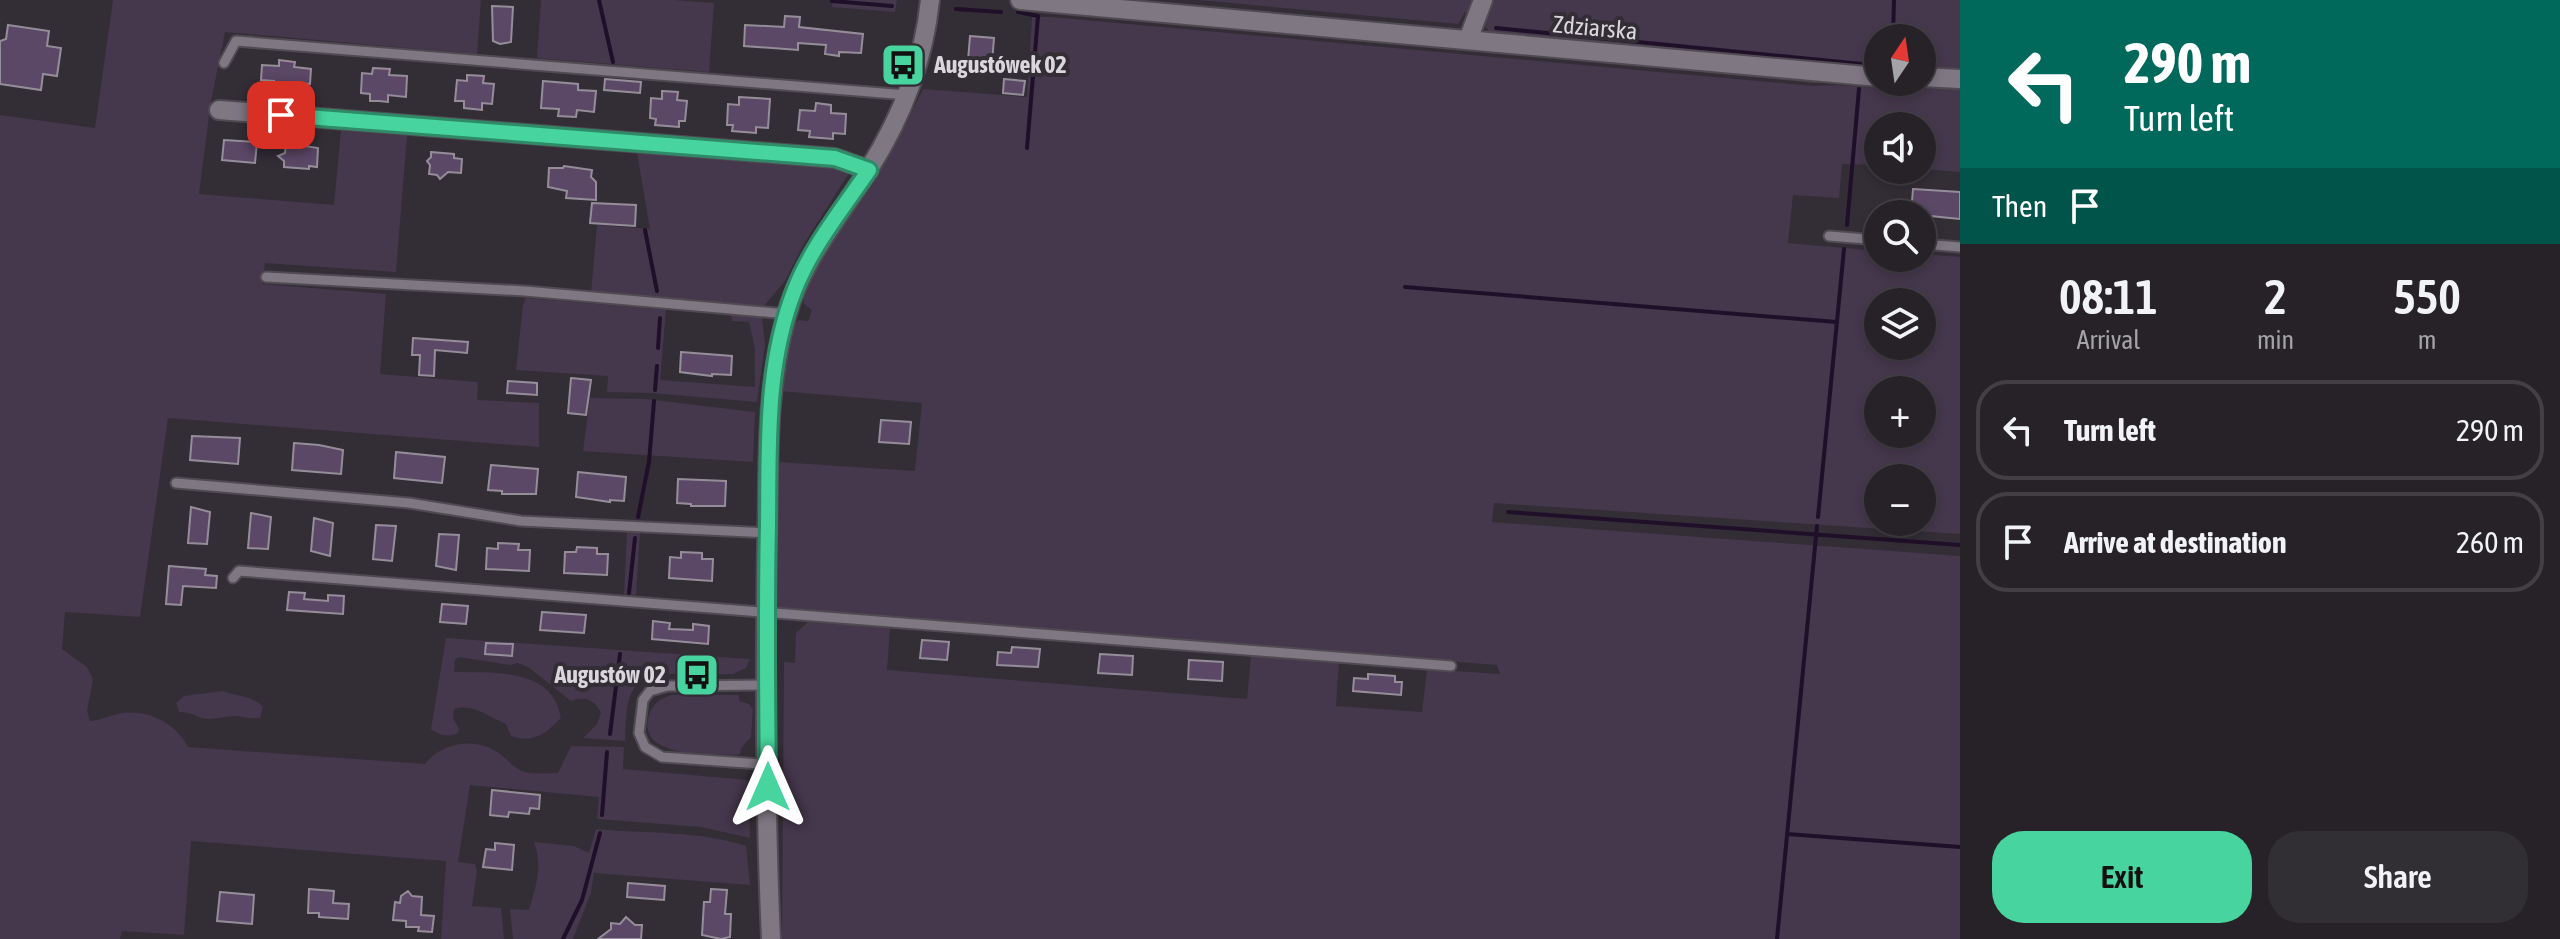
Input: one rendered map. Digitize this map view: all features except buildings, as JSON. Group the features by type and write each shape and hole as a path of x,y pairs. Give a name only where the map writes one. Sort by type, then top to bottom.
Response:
{"street":[{"path":"771,939 766,613 771,389 787,314 810,259 895,125 907,95 930,0"},
{"name":"Zdziarska","path":"1020,0 1864,76"},
{"path":"1468,40 1483,0"},
{"path":"1936,78 1960,79"},
{"path":"219,110 835,158 869,170"}],"lane":[{"path":"224,63 236,41 907,95"},
{"path":"1829,236 1864,239"},
{"path":"1936,245 1960,247"},
{"path":"266,277 525,291 787,314"},
{"path":"176,483 409,503 521,521 767,533"},
{"path":"233,578 239,571 1451,666"},
{"path":"767,685 676,685 655,689 643,700 639,733 645,747 662,757 760,764 767,760"}],"shaded area":[{"path":"113,0 481,0 477,54 225,32 211,101 199,194 334,205 341,129 407,135 396,272 265,263 262,284 386,294 380,374 478,382 477,400 539,403 539,447 168,418 140,617 65,612 62,649 87,667 93,679 87,711 90,721 122,713 142,714 169,725 188,747 425,764 448,747 476,744 494,750 520,770 533,773 558,773 571,746 624,747 623,769 748,780 750,838 701,827 597,819 599,797 470,785 458,862 475,864 477,872 472,906 501,908 504,939 441,939 446,861 191,841 184,935 122,931 120,939 0,939 0,115 95,128"},
{"path":"541,0 714,3 709,72 537,58"},
{"path":"833,0 897,0 895,12 832,7"},
{"path":"1089,0 1137,0 1438,27 1440,30"},
{"path":"1198,0 1475,0 1470,13 1465,12 1458,24"},
{"path":"1492,0 1960,0 1960,74 1936,72 1936,24 1864,24 1864,70 1491,35 1484,24"},
{"path":"1032,17 1814,86 1864,87 1864,96 1936,96 1936,85 1960,86 1960,172 1936,170 1936,112 1864,112 1864,165 1842,164 1839,198 1793,195 1788,243 1864,250 1864,272 1936,272 1936,255 1960,257 1960,534 1936,532 1936,464 1864,464 1864,528 1494,503 1492,522 1960,556 1960,939 782,939 784,662 795,663 796,633 808,622 890,628 887,670 1247,699 1251,656 1339,662 1336,706 1422,712 1427,669 1500,674 1497,665 777,609 779,462 915,471 922,403 779,391 793,324 799,320 808,321 812,310 804,304 805,290 812,273 889,155 923,89 1027,97"},
{"path":"1450,47 1864,84 1813,83"},
{"path":"637,153 840,166 851,170 805,242 785,281 764,306 591,293 597,225 650,229"},
{"path":"526,298 666,310 660,380 755,387 755,349 749,322 732,321 731,315 762,318 765,345 757,402 607,392 608,376 516,370"},
{"path":"590,398 645,399 755,412 753,462 583,451"},
{"path":"627,532 640,533 636,595 624,594"},
{"path":"446,638 750,659 746,668 733,674 656,674 645,678 629,700 625,741 583,738 597,724 601,713 598,708 589,700 571,701 528,667 518,663 510,665 459,657 455,660 454,672 503,674 534,681 556,701 561,718 539,736 526,739 511,736 506,724 474,709 454,709 453,718 458,733 447,736 431,729"},
{"path":"223,691 259,703 263,707 260,718 235,716 209,719 179,712 176,703 184,696"},
{"path":"672,695 739,695 739,701 753,709 751,737 741,748 740,754 677,751 653,740 648,729 649,715 658,702"},
{"path":"596,829 709,837 746,846 750,885 594,873 591,893 573,939 513,939 510,909 529,910 536,884 538,859 534,842 574,846 589,853"}],"waterway":[{"path":"599,0 613,62"},
{"path":"1893,24 1894,0"},
{"path":"832,1 892,6"},
{"path":"956,9 1001,12"},
{"path":"1018,12 1038,16 1027,148"},
{"path":"1496,28 1864,64"},
{"path":"1847,225 1859,89"},
{"path":"645,230 657,291"},
{"path":"1818,517 1844,249"},
{"path":"1405,287 1837,322"},
{"path":"658,348 660,318"},
{"path":"655,390 657,366"},
{"path":"638,517 649,462 654,401"},
{"path":"1508,512 1960,545"},
{"path":"1777,939 1817,526"},
{"path":"629,593 635,538"},
{"path":"610,734 620,654"},
{"path":"602,815 607,752"},
{"path":"563,939 582,900 600,833"},
{"path":"1787,834 1960,847"}],"place":[{"name":"Augustówek 02","path":"903,65"},
{"name":"Augustów 02","path":"697,675"}],"route":[{"path":"281,115 835,158 869,170 810,259 796,287 773,372 769,409 766,580 768,787"}]}
